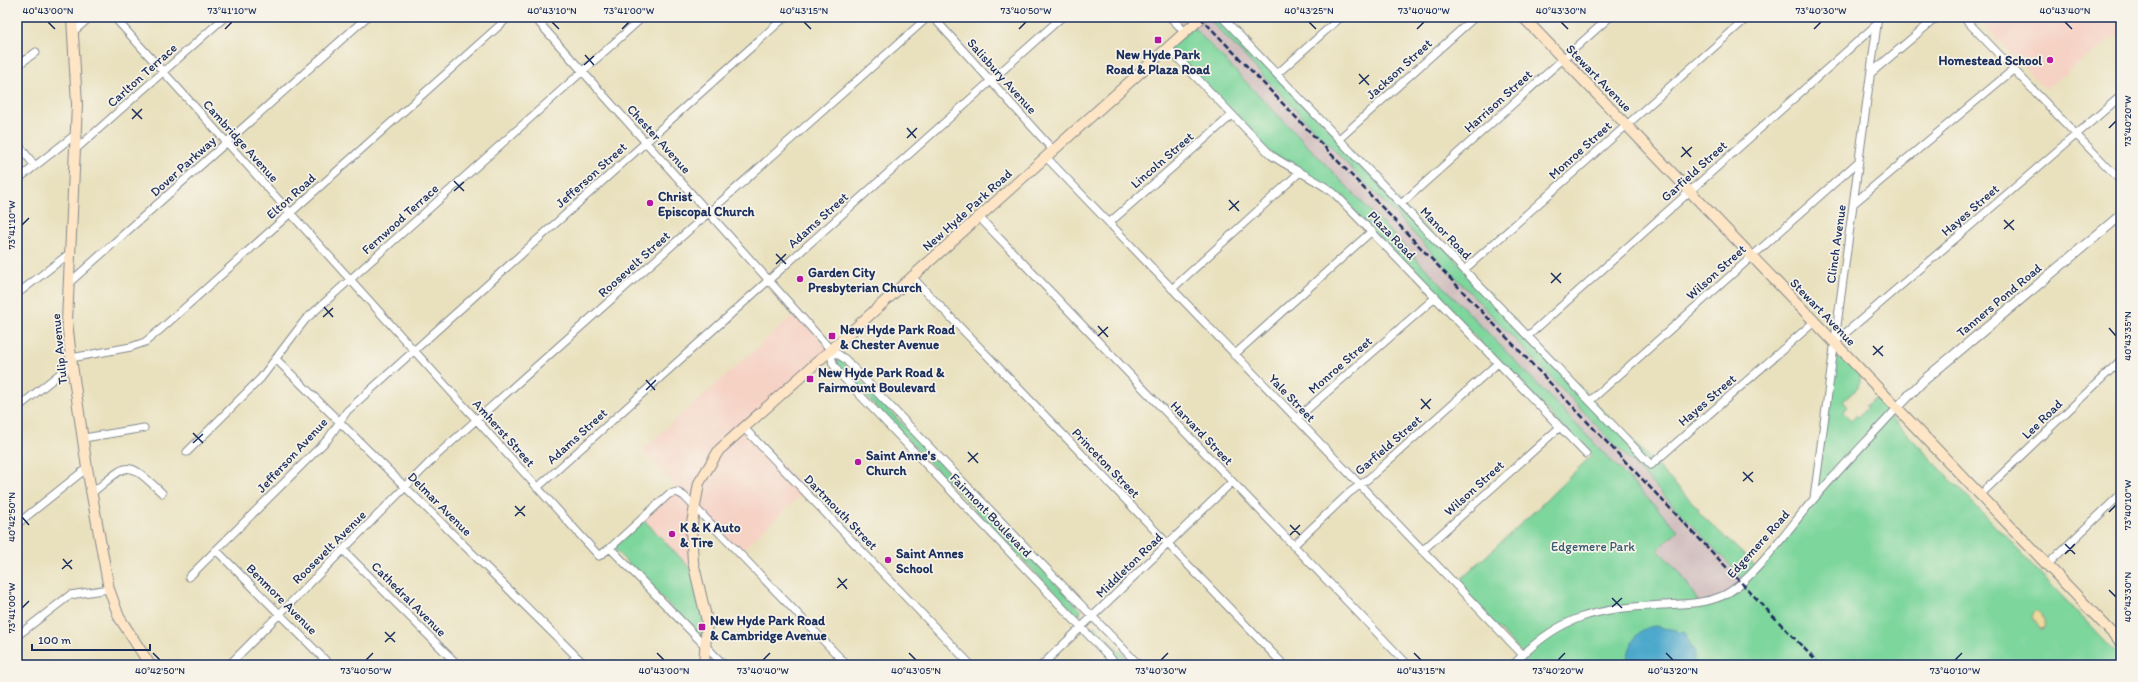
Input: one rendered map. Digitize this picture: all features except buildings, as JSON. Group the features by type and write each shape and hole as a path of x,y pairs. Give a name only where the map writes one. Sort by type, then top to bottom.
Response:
{"main road":[{"name":"Tulip Avenue","path":"72,17 77,86 67,321 71,361 84,438 87,468 109,589 119,617 150,665"},
{"name":"New Hyde Park Road","path":"704,665 706,647 706,612 691,547 694,506 699,483 706,469 719,450 1202,17"},
{"name":"Stewart Avenue","path":"1522,17 2047,565 2117,631 2121,642"}],"street":[{"path":"74,31 90,17"},
{"name":"Cambridge Avenue","path":"114,17 382,316"},
{"name":"Carlton Terrace","path":"75,150 225,17"},
{"name":"Dover Parkway","path":"69,283 367,17"},
{"name":"Elton Road","path":"71,361 131,347 145,342 509,17"},
{"name":"Chester Avenue","path":"534,17 830,349"},
{"name":"Fernwood Terrace","path":"187,452 277,360 306,320 643,17"},
{"name":"Jefferson Street","path":"413,350 786,17"},
{"name":"Roosevelt Street","path":"446,448 928,17"},
{"name":"Salisbury Avenue","path":"933,17 990,81 1050,154"},
{"name":"Adams Street","path":"537,488 1062,17"},
{"path":"1170,17 1185,32"},
{"name":"Manor Road","path":"1222,17 1651,465"},
{"path":"1277,74 1341,17"},
{"name":"Jackson Street","path":"1339,139 1475,17"},
{"name":"Harrison Street","path":"1401,204 1610,17"},
{"name":"Monroe Street","path":"1464,270 1748,17"},
{"path":"1871,73 1937,17"},
{"path":"1963,17 2121,181"},
{"name":"Clinch Avenue","path":"1814,498 1878,21"},
{"name":"Garfield Street","path":"1528,336 1878,21"},
{"name":"Plaza Road","path":"1168,48 1271,155 1329,189 1372,231 1586,454"},
{"path":"17,66 36,52"},
{"path":"1854,203 2014,69"},
{"name":"Hayes Street","path":"1834,343 2121,96"},
{"name":"Lincoln Street","path":"1109,223 1232,115"},
{"path":"17,180 76,134"},
{"path":"17,143 35,166"},
{"name":"Yale Street","path":"1050,154 1109,223 1296,420 1523,655"},
{"name":"Wilson Street","path":"1590,401 1859,161"},
{"path":"1172,289 1300,172"},
{"name":"Tanners Pond Road","path":"1897,408 1924,381 2121,215"},
{"name":"Harvard Street","path":"979,217 1408,665"},
{"path":"1234,355 1372,231"},
{"path":"17,294 70,253"},
{"name":"Princeton Street","path":"912,277 1284,665"},
{"name":"Monroe Street","path":"1296,420 1436,297"},
{"name":"Amherst Street","path":"382,316 598,556 610,548"},
{"name":"Hayes Street","path":"1651,465 1814,322"},
{"name":"Fairmont Boulevard","path":"830,349 845,359 1138,665"},
{"name":"Fairmont Boulevard","path":"830,349 833,364 839,373 1117,665"},
{"name":"Jefferson Avenue","path":"189,577 328,439 347,411 413,350"},
{"name":"Delmar Avenue","path":"277,360 585,665"},
{"name":"Lee Road","path":"1980,495 2121,360"},
{"path":"17,408 71,361"},
{"name":"Garfield Street","path":"1294,546 1360,485 1498,363"},
{"name":"Edgemere Road","path":"1513,665 1553,630 1583,615 1618,608 1704,601 1732,591 1752,573 1814,498 1897,408"},
{"name":"Wilson Street","path":"1422,551 1560,427"},
{"path":"84,438 144,428"},
{"name":"Dartmouth Street","path":"744,428 971,665"},
{"name":"Roosevelt Avenue","path":"229,665 446,448"},
{"path":"17,524 87,468"},
{"path":"92,492 120,470 126,468 140,473 162,493"},
{"name":"Middleton Road","path":"1042,665 1232,482"},
{"path":"724,665 610,548 669,494 677,492 684,496 847,665"},
{"path":"2047,565 2121,494"},
{"name":"Benmore Avenue","path":"216,550 330,665"},
{"name":"Cathedral Avenue","path":"343,550 458,665"},
{"path":"17,636 70,595 109,589"},
{"path":"568,665 576,657"}],"shaded area":[{"path":"1173,17 1207,17 1752,589 1722,601 1699,603 1681,574 1658,549 1677,530 1194,27 1187,32"},
{"name":"Homestead School","path":"1976,17 2121,17 2121,32 2045,89"},
{"path":"796,313 829,350 747,428 806,490 740,552 694,505 694,572 644,520 677,488 642,450"}],"green space":[{"name":"Edgemere Park","path":"1207,17 1220,17 1699,509 1698,512 1758,568 1815,499 1836,348 1860,373 1858,388 1843,401 1848,407 1843,412 1851,420 1856,415 1858,417 1867,409 1865,406 1871,401 1883,397 1894,408 1889,415 2121,658 2121,665 1514,665 1523,655 1457,583 1538,508 1591,456 1330,188 1274,157 1168,50 1193,27 1678,530 1658,550 1681,574 1699,603 1715,602 1726,599 1747,583"},
{"path":"838,360 842,361 1081,610 1080,615 1076,615 836,365"},
{"path":"644,520 694,572 702,605 705,642 613,548"},
{"path":"1093,626 1096,627 1133,665 1123,665 1091,631"}],"sand":[{"path":"2035,611 2040,612 2044,621 2044,628 2040,629 2033,618"}],"water":[{"path":"1656,626 1675,630 1680,633 1684,632 1687,635 1686,638 1695,652 1693,663 1690,665 1626,665 1629,651 1634,639 1643,630"}],"railway":[{"path":"1200,17 1820,665"}],"place":[{"name":"New Hyde Park Road & Plaza Road","path":"1158,40"},
{"name":"Homestead School","path":"2050,60"},
{"name":"Christ Episcopal Church","path":"650,203"},
{"name":"Garden City Presbyterian Church","path":"800,279"},
{"name":"New Hyde Park Road & Chester Avenue","path":"832,336"},
{"name":"New Hyde Park Road & Fairmount Boulevard","path":"810,379"},
{"name":"Saint Anne's Church","path":"858,462"},
{"name":"K & K Auto & Tire","path":"672,534"},
{"name":"Saint Annes School","path":"888,560"},
{"name":"New Hyde Park Road & Cambridge Avenue","path":"702,627"}]}
